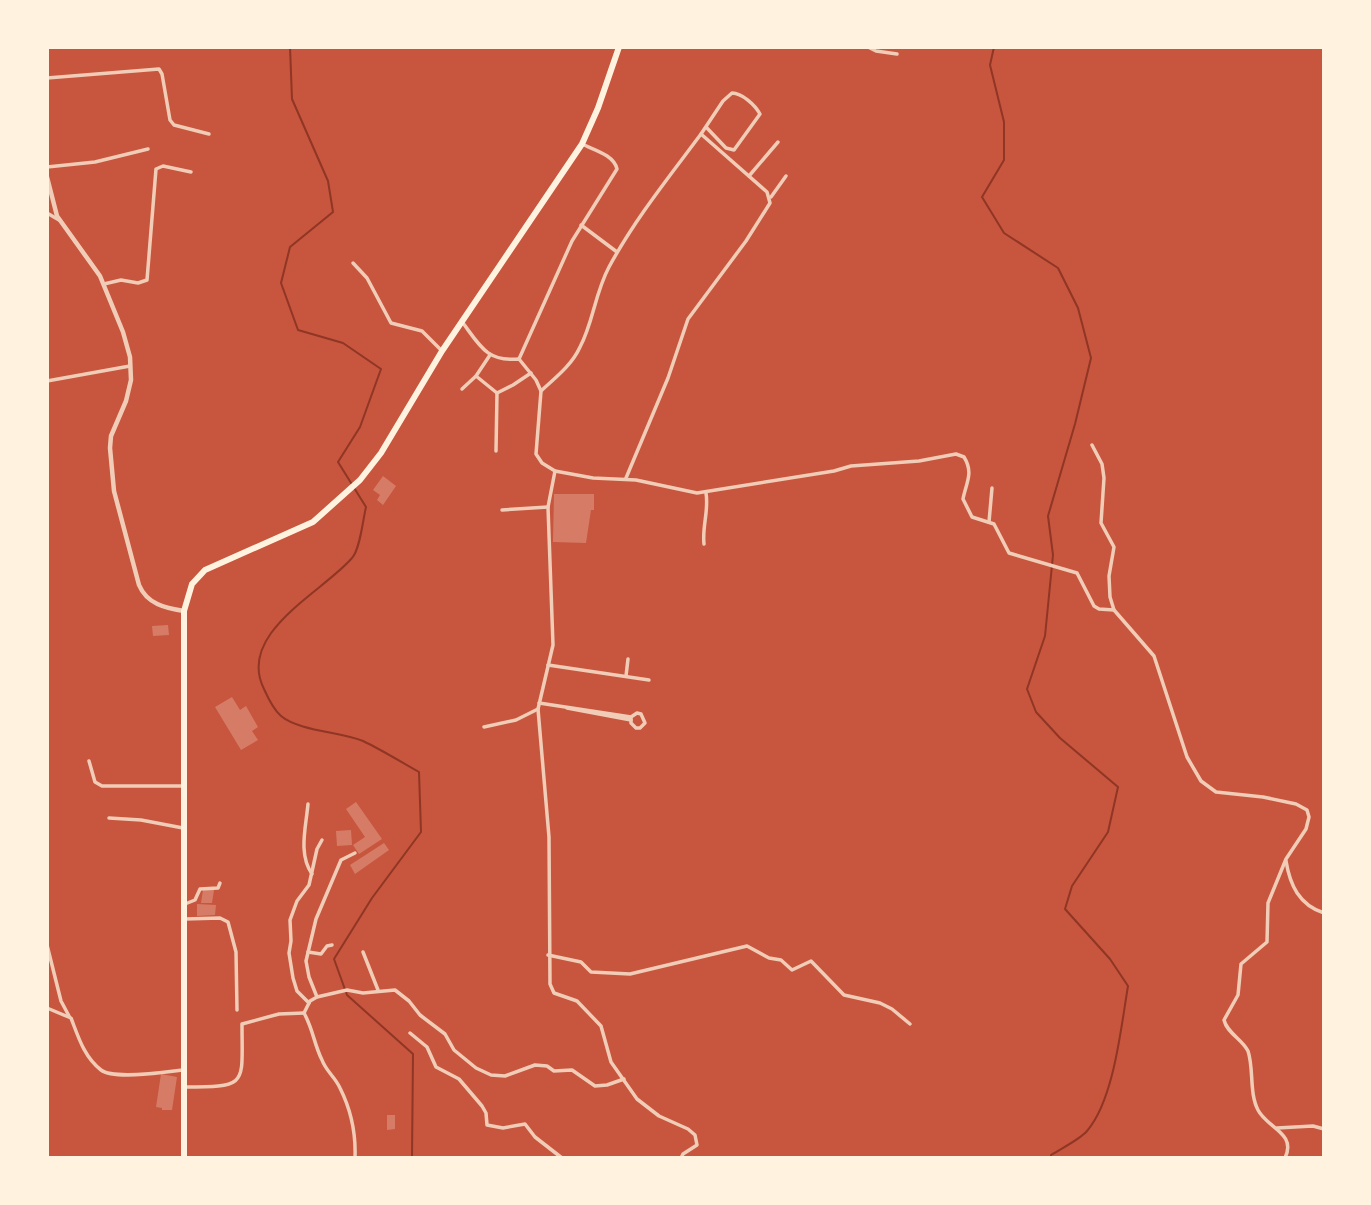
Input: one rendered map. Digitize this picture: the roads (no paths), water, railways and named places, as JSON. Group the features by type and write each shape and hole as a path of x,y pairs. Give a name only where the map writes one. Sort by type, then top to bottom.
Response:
{"highway":[{"path":"184,1158 184,611 192,584 205,570 304,527 329,509 360,480 382,453 461,321 582,144 598,108 619,47"}],"street":[{"path":"868,47 897,54"},
{"path":"47,78 159,69 170,120 174,125 209,134"},
{"path":"541,391 571,362 579,350 597,295 617,252 723,101 733,92 738,93 757,108 760,114 734,150 726,148 706,127"},
{"path":"701,134 764,190 770,199"},
{"path":"749,176 778,142"},
{"path":"519,359 581,225 617,167 611,158 582,144"},
{"path":"47,167 94,162 148,149"},
{"path":"104,284 121,280 138,283 147,280 156,169 163,166 191,172"},
{"path":"626,478 668,378 686,324 746,241 786,176"},
{"path":"47,177 52,203 59,220 104,284 123,332 132,366 126,401 110,441 114,491 142,592 156,604 184,611"},
{"path":"47,213 59,220"},
{"path":"581,225 617,252"},
{"path":"353,263 367,278 391,323 422,331 442,351"},
{"path":"461,321 489,355 519,359 531,373 541,391 536,454 542,463 555,471 593,478 626,478 691,493 706,493 851,466 919,461 960,454 965,457 969,468 964,502 972,517 995,525 1009,553 1079,575 1096,607 1114,610"},
{"path":"462,388 476,376 489,355"},
{"path":"47,381 132,366"},
{"path":"497,393 531,373"},
{"path":"476,376 497,393"},
{"path":"496,452 497,393"},
{"path":"1092,445 1102,464 1104,478 1101,523 1114,547 1109,576 1110,597 1114,610 1154,656 1188,763 1201,781 1216,792 1296,804 1307,810 1309,817 1306,829 1286,859 1268,903 1268,942 1241,964 1238,995 1224,1020 1226,1027 1246,1047 1251,1061 1256,1107 1260,1115 1287,1141 1284,1158"},
{"path":"555,471 548,507 553,645 538,709 549,837 548,955 552,990 577,1001 601,1026 608,1054 628,1089 648,1107 695,1135 696,1145 681,1158"},
{"path":"989,522 992,488"},
{"path":"704,544 702,528 707,518 706,493"},
{"path":"502,510 548,507"},
{"path":"626,676 628,659"},
{"path":"548,665 649,680"},
{"path":"539,703 631,718"},
{"path":"484,727 516,720 538,709"},
{"path":"89,761 95,782 102,786 184,786"},
{"path":"308,804 304,851 306,866 313,876"},
{"path":"109,818 141,820 185,828"},
{"path":"309,1003 297,991 289,953 290,920 297,901 313,876 317,849 322,840"},
{"path":"317,997 307,969 316,919 341,860 355,853"},
{"path":"1286,859 1298,895 1308,906 1324,913"},
{"path":"185,904 195,900 200,889 216,889 220,883"},
{"path":"185,919 220,918 228,922 236,952 237,1010"},
{"path":"47,945 61,1001 84,1050 101,1070 107,1073 143,1074 185,1069"},
{"path":"308,952 321,954 327,946 332,946"},
{"path":"548,955 581,962 591,972 622,975 747,946 769,958 780,960 792,970 811,961 844,995 880,1003 910,1024"},
{"path":"363,952 378,990"},
{"path":"304,1013 309,1003 317,997 347,990 363,993 395,990 420,1015 445,1034 454,1051 476,1068 491,1075 505,1076 535,1065 547,1066 554,1071 572,1070 595,1086 624,1079"},
{"path":"47,1008 71,1018"},
{"path":"185,1087 222,1087 236,1080 243,1062 242,1024 279,1014 304,1013"},
{"path":"304,1013 312,1028 319,1056 340,1088 348,1107 357,1139 355,1158"},
{"path":"410,1032 427,1047 436,1067 459,1079 482,1106 486,1112 486,1125 503,1128 525,1124 535,1137 562,1158"},
{"path":"1275,1128 1313,1126 1324,1129"}],"waterway":[{"path":"290,47 292,99 328,181 333,212 290,247 281,283 298,330 343,343 381,369 360,427 338,462 366,507 355,554 287,615 272,632 262,650 259,669 264,689 281,716 298,725 363,741 419,772 421,832 372,898 334,959 347,995 413,1054 412,1158"},
{"path":"994,47 990,65 1004,122 1004,160 982,197 1004,233 1058,268 1078,308 1091,358 1048,516 1053,555 1045,636 1027,689 1036,712 1060,738 1118,787 1108,832 1072,886 1065,909 1110,959 1128,986 1119,1042 1110,1082 1096,1118 1084,1134 1051,1155 1051,1158"}]}
